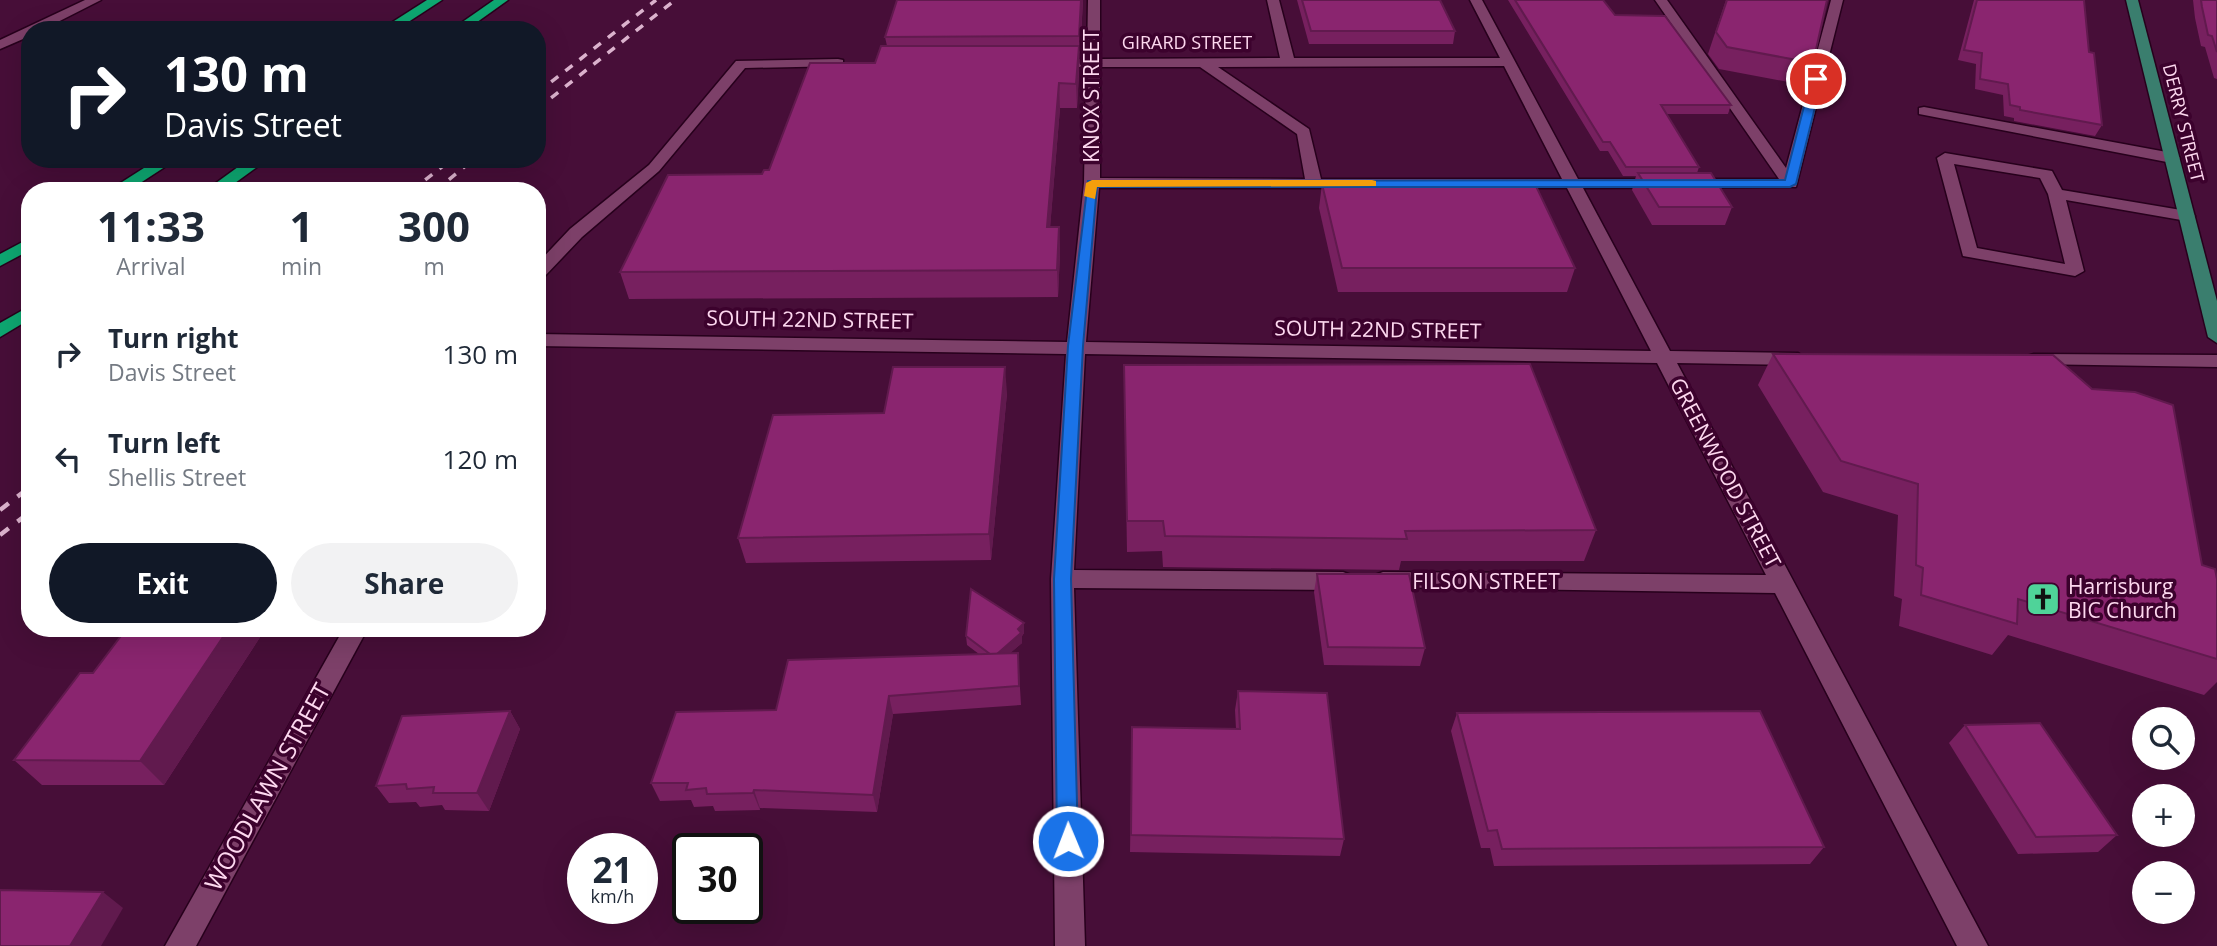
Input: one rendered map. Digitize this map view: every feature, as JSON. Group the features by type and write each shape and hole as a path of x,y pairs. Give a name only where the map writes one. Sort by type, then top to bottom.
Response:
{"highway":[{"path":"402,21 436,0"},
{"path":"470,21 502,0"},
{"path":"131,182 154,168"},
{"path":"226,182 247,168"},
{"path":"0,261 21,248"},
{"path":"0,331 21,317"}],"main road":[{"name":"DERRY STREET","path":"2132,0 2217,337"}],"street":[{"path":"50,21 95,0"},
{"name":"KNOX STREET","path":"1070,946 1062,579 1076,346 1092,183 1094,0"},
{"path":"1273,0 1288,62"},
{"name":"GREENWOOD STREET","path":"1476,0 1973,946"},
{"path":"1661,0 1790,184"},
{"path":"1790,184 1836,0"},
{"path":"0,45 21,35"},
{"name":"GIRARD STREET","path":"1038,63 1508,62"},
{"path":"1204,63 1304,132 1314,184"},
{"path":"546,265 576,233 654,168 741,64 849,64"},
{"path":"1924,111 2172,158"},
{"path":"1945,158 2046,174 2056,194 2075,271 1969,252 1945,158"},
{"path":"1092,183 1790,184"},
{"path":"2056,194 2187,216"},
{"name":"SOUTH 22ND STREET","path":"546,340 1818,359"},
{"path":"2012,360 2217,361"},
{"name":"FILSON STREET","path":"1062,579 1783,584"},
{"name":"WOODLAWN STREET","path":"180,946 351,637"}],"building":[{"path":"897,0 1081,0 1079,36 885,37"},
{"path":"1302,0 1440,0 1455,31 1311,31"},
{"path":"1515,0 1603,0 1615,15 1665,16 1731,105 1661,105 1699,167 1626,167 1610,142 1603,142"},
{"path":"1727,0 1827,0 1813,63 1727,47 1716,32"},
{"path":"1977,0 2084,0 2089,52 2094,53 2102,125 2020,110 2020,107 2010,105 2008,84 1980,79 1982,53 1964,50"},
{"path":"2201,0 2217,0 2217,52 2212,36 2208,35"},
{"path":"881,46 1079,46 1076,84 1059,83 1047,227 1059,227 1057,270 620,272 668,175 762,174 764,170 769,170 810,63 875,63"},
{"path":"1638,173 1711,173 1732,207 1659,207"},
{"path":"1322,184 1535,184 1575,268 1342,268"},
{"path":"1773,354 2053,355 2092,389 2135,392 2173,405 2202,565 2215,569 2217,579 2217,659 2018,599 2017,624 1921,595 1923,568 1916,565 1918,484 1841,461"},
{"path":"1530,364 1596,530 1405,531 1407,539 1165,536 1163,521 1127,521 1124,365"},
{"path":"893,367 1005,367 989,534 738,538 773,415 884,413"},
{"path":"1317,574 1409,574 1425,648 1328,647"},
{"path":"971,589 1024,623 1018,629 1021,633 997,654 990,654 966,636"},
{"path":"120,637 223,637 140,761 14,760 80,673 93,673"},
{"path":"1018,653 1019,686 889,696 873,795 754,790 753,793 707,794 706,788 686,790 688,783 651,783 676,712 776,710 788,660"},
{"path":"1238,691 1327,693 1344,839 1131,835 1132,727 1240,729"},
{"path":"510,711 477,793 433,793 434,787 407,789 406,784 376,786 402,716"},
{"path":"1760,711 1824,847 1502,849 1497,830 1488,831 1457,713"},
{"path":"2040,723 2117,835 2036,837 1965,725"},
{"path":"0,890 103,892 70,946 0,946"}],"railway":[{"path":"546,86 656,0"},
{"path":"546,102 675,0"},
{"path":"423,182 440,168"},
{"path":"446,182 463,168"},
{"path":"0,510 21,494"},
{"path":"0,535 21,519"}],"slow traffic":[{"path":"1090,196 1092,183 1372,184"}],"place":[{"name":"Harrisburg BIC Church","path":"2043,599"}],"route":[{"path":"1068,841 1062,579 1076,346 1092,183 1790,184 1816,79"}]}
